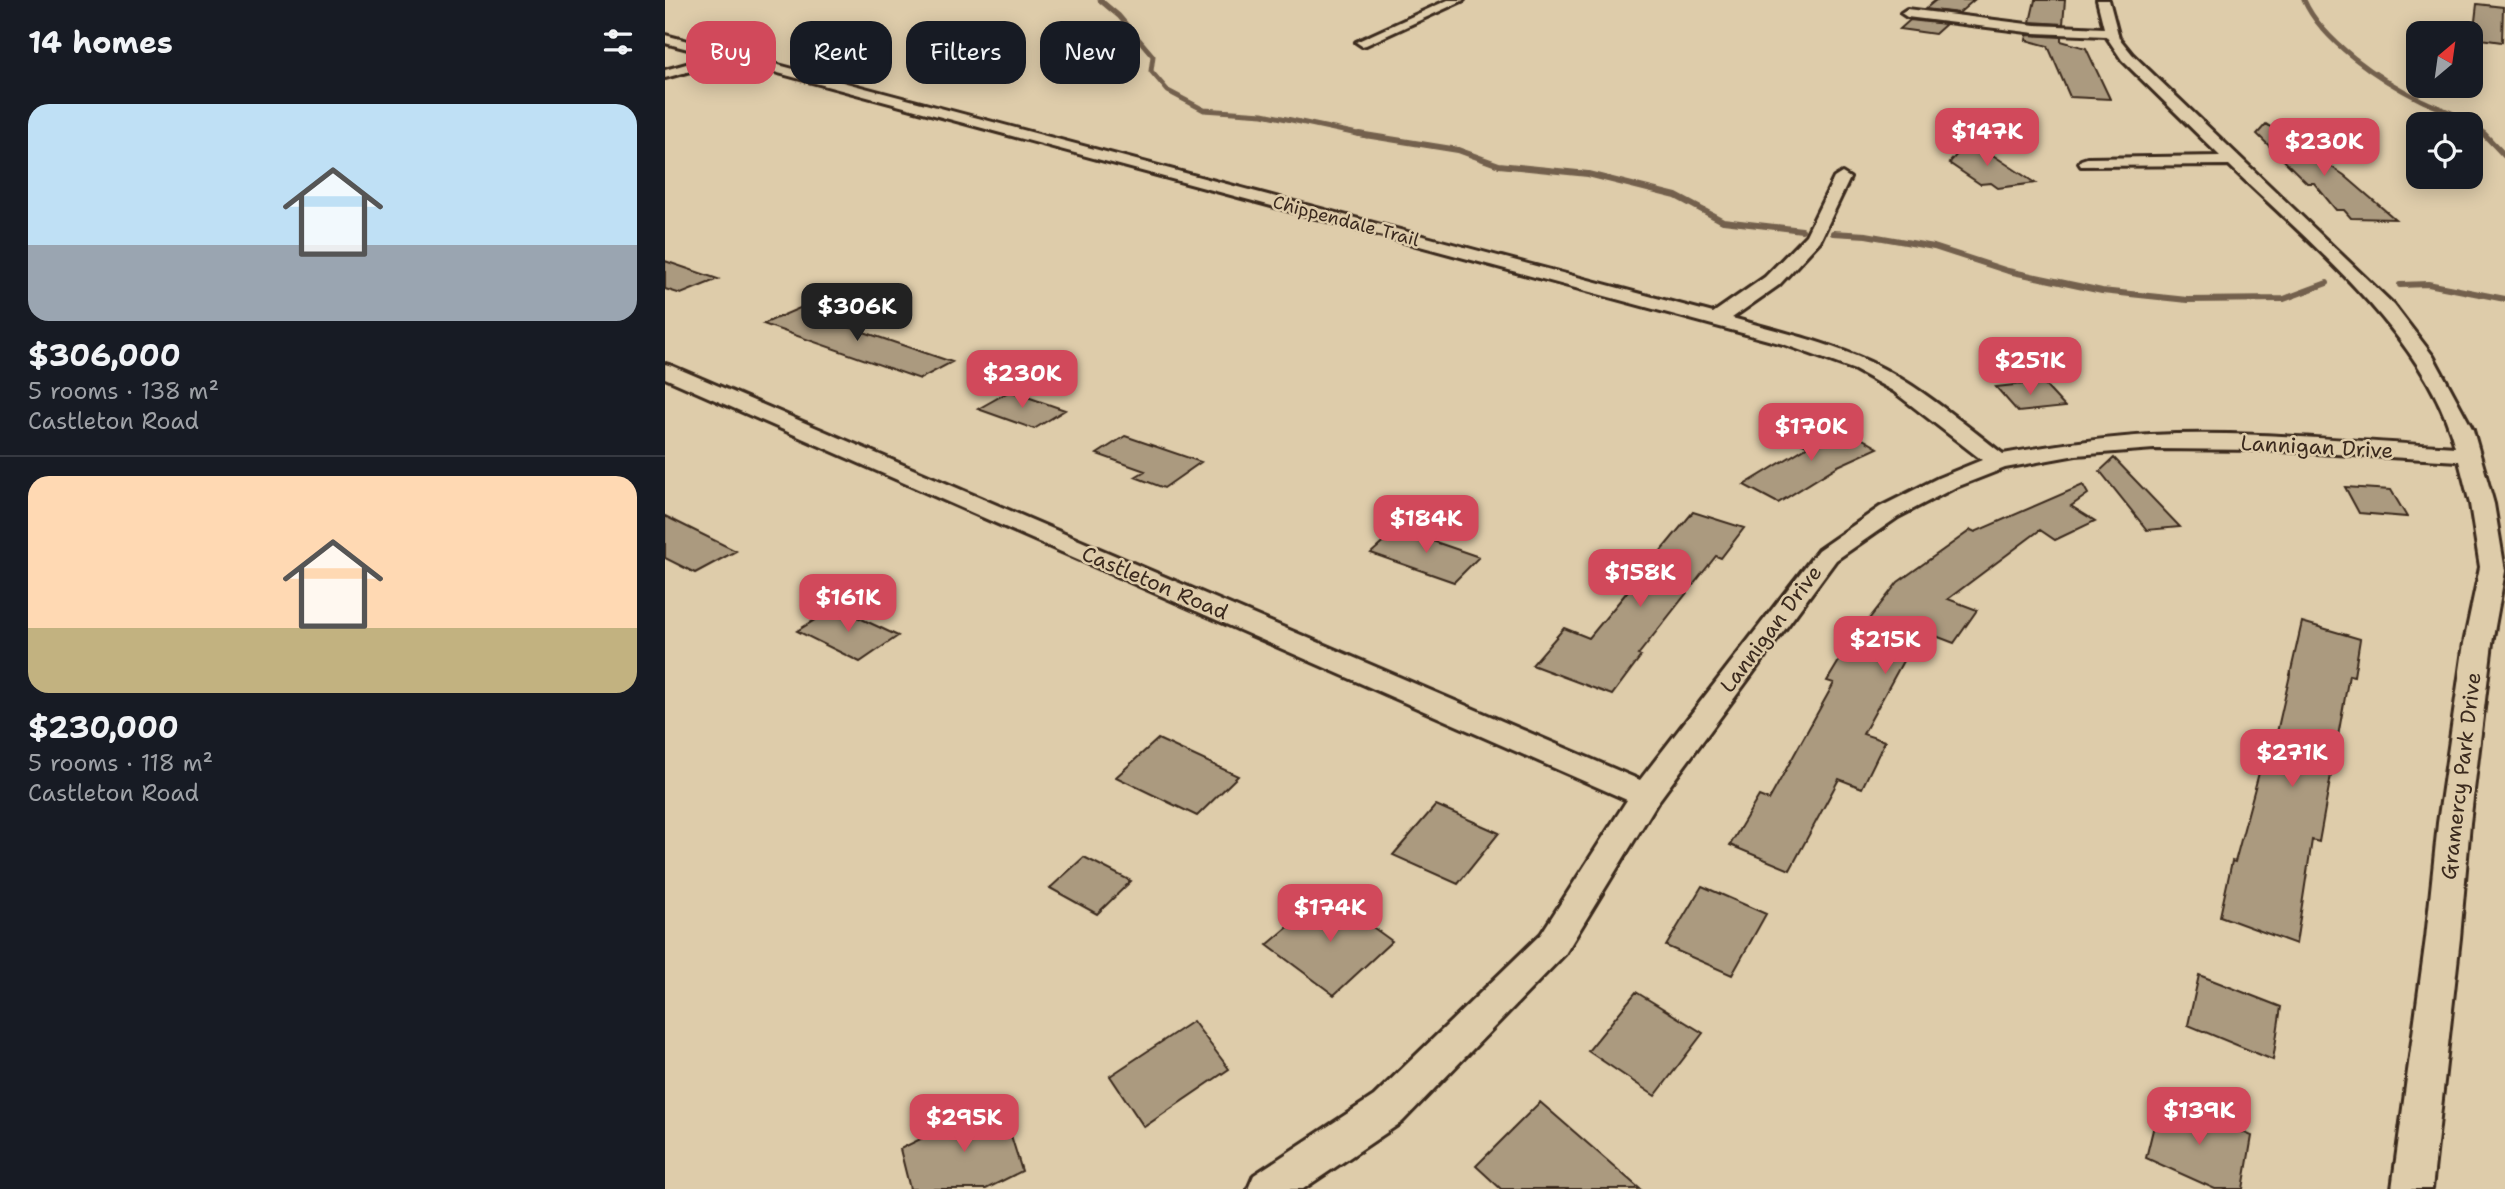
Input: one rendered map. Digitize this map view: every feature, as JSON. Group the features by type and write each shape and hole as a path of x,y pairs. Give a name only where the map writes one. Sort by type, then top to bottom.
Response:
{"street":[{"path":"1362,42 1458,0"},
{"name":"Gramercy Park Drive","path":"2103,0 2111,32 2127,57 2387,309 2423,356 2451,403 2469,455 2499,569 2478,643 2453,823 2443,938 2412,1189"},
{"path":"1907,13 2035,29 2111,32"},
{"name":"Chippendale Trail","path":"665,39 686,45"},
{"path":"665,75 686,69"},
{"name":"Chippendale Trail","path":"776,69 1790,340 1862,366 1900,387 1999,462"},
{"path":"2087,163 2234,160"},
{"path":"1718,319 1772,281 1817,230 1842,177"},
{"name":"Castleton Road","path":"665,370 1646,795"},
{"name":"Lannigan Drive","path":"1268,1189 1388,1110 1553,944 1646,795 1827,555 1889,512 1945,483 1999,462 2076,448 2154,442 2263,443 2469,455"}],"building":[{"path":"1936,0 1974,0 1959,13 1925,9"},
{"path":"2035,0 2065,0 2063,24 2030,22"},
{"path":"2477,4 2503,7 2502,42 2483,39 2483,21 2475,21"},
{"path":"1910,20 1946,24 1935,34 1900,29"},
{"path":"2027,35 2061,37 2061,41 2086,48 2110,99 2070,97 2048,46 2026,40"},
{"path":"2266,124 2344,175 2395,219 2351,218 2344,210 2336,210 2314,183 2307,183 2257,134"},
{"path":"1970,140 2035,183 1998,188 1991,183 1980,184 1949,163"},
{"path":"665,261 718,279 681,294 665,289"},
{"path":"802,307 851,323 846,326 952,362 920,379 763,324"},
{"path":"2042,382 2065,407 2018,412 1996,387"},
{"path":"1010,391 1065,410 1034,429 978,409"},
{"path":"1839,425 1878,448 1838,466 1778,503 1744,485 1808,446 1801,442"},
{"path":"1125,436 1201,462 1164,488 1135,477 1145,471 1097,454"},
{"path":"2114,458 2180,527 2147,530 2100,471"},
{"path":"2083,485 2088,494 2071,506 2095,521 2055,540 2040,530 1948,599 1977,610 1954,643 1920,630 1863,734 1885,741 1862,788 1839,779 1790,870 1730,845 1759,796 1769,800 1834,683 1827,681 1848,646 1898,582 1971,530 1975,532"},
{"path":"2345,487 2391,490 2407,517 2359,513"},
{"path":"1693,512 1744,528 1721,558 1716,556 1638,655 1641,656 1612,695 1532,665 1564,628 1589,638"},
{"path":"665,516 736,551 695,573 665,558"},
{"path":"1398,529 1479,557 1454,582 1371,553"},
{"path":"836,607 898,636 860,662 797,631"},
{"path":"2302,622 2360,639 2354,676 2349,675 2319,842 2312,840 2296,944 2220,916 2232,861 2235,862 2260,769 2268,772"},
{"path":"1158,739 1238,776 1197,816 1116,777"},
{"path":"1436,805 1499,833 1458,884 1393,855"},
{"path":"1084,857 1131,881 1097,914 1050,888"},
{"path":"1702,886 1766,914 1732,975 1666,946"},
{"path":"1327,894 1392,941 1334,995 1267,945"},
{"path":"2199,975 2281,1007 2273,1060 2188,1025"},
{"path":"1636,992 1703,1033 1655,1096 1588,1051"},
{"path":"1193,1021 1229,1069 1144,1127 1110,1076"},
{"path":"2161,1097 2252,1136 2243,1189 2215,1189 2146,1158"},
{"path":"1000,1100 1022,1171 986,1189 910,1189 900,1149"},
{"path":"1540,1102 1640,1189 1501,1189 1476,1166"}],"waterway":[{"path":"1100,0 1119,16 1153,56 1151,71 1168,91 1204,110 1263,114 1367,136"},
{"path":"2304,0 2324,30 2354,58 2405,92 2464,119 2484,134"},
{"path":"1359,134 1458,150 1499,165 1588,174 1676,196 1723,221 1802,230"},
{"path":"2484,134 2505,156"},
{"path":"1833,233 1866,235 1934,247 2008,271 2102,291 2187,300 2284,299 2327,283"},
{"path":"2400,285 2428,284 2505,299"}]}
